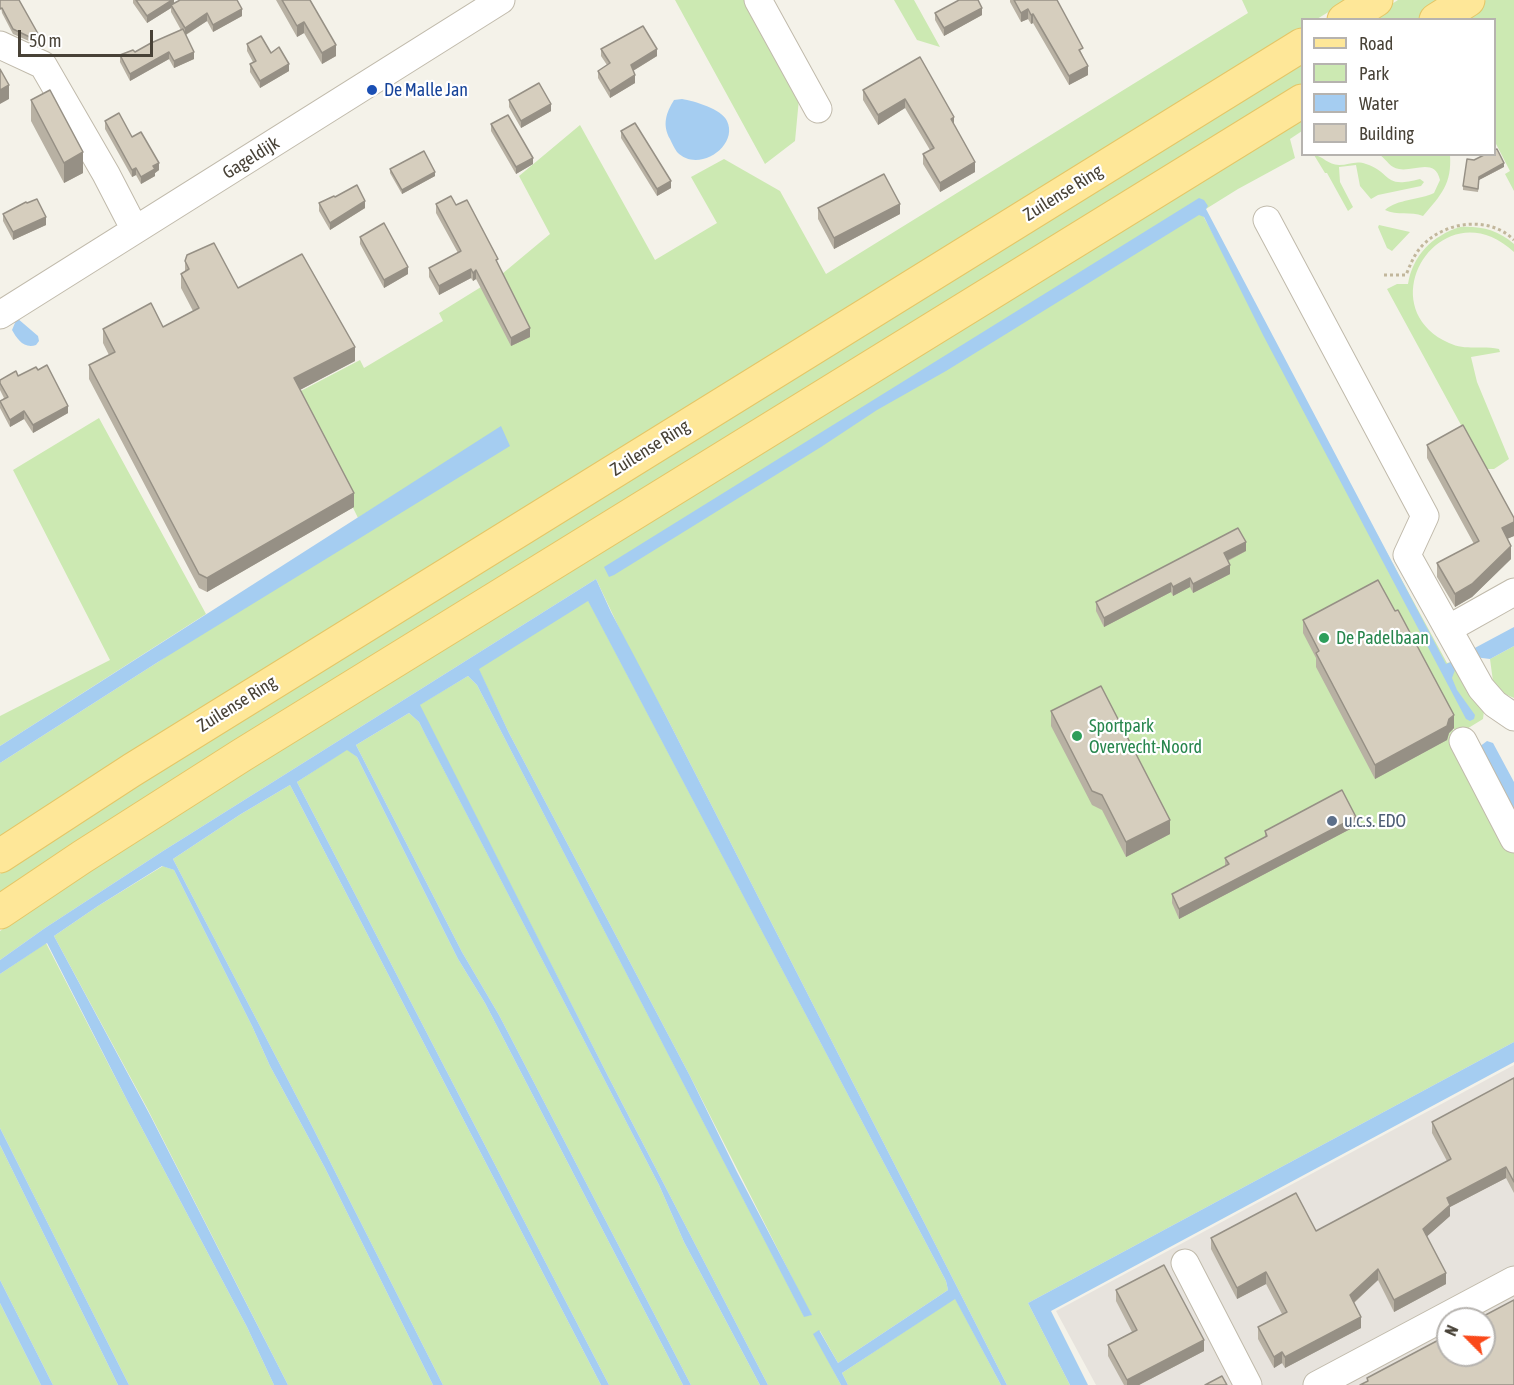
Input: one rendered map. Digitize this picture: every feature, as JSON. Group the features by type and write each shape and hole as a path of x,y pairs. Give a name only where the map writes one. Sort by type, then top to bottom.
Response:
{"main road":[{"path":"1347,18 1376,0"},
{"path":"1439,18 1468,0"},
{"name":"Zuilense Ring","path":"0,856 142,763 1301,46"},
{"path":"0,912 252,749 1301,102"}],"street":[{"name":"Gageldijk","path":"0,315 501,0"},
{"path":"758,0 818,109"},
{"path":"0,45 43,65 135,231"},
{"path":"1267,220 1425,516 1407,555 1480,688 1495,704 1514,717"},
{"path":"1448,629 1514,592"},
{"path":"1462,741 1514,839"},
{"path":"1185,1263 1248,1385"},
{"path":"1317,1385 1514,1280"}],"path":[{"path":"1384,275 1406,275 1415,255 1424,243 1440,231 1464,224 1489,226 1508,234 1514,240"}],"shaded area":[{"path":"1514,1065 1514,1385 1096,1385 1056,1311"}],"green space":[{"path":"675,0 753,0 800,88 795,141 765,164"},
{"path":"894,0 914,0 940,47 917,40"},
{"path":"1242,0 1348,0 1319,18 1301,18 1301,29 209,703 0,836 0,763 158,662 416,482 358,518 297,393 360,360 364,368 443,321 439,313 502,274 550,234 519,176 580,125 655,260 717,223 691,177 724,159 780,191 826,274 1248,13"},
{"path":"1398,0 1450,0 1420,18 1370,18"},
{"path":"1486,0 1514,0 1514,191 1505,174 1510,171 1496,144 1496,18 1457,18"},
{"path":"1301,60 1301,92 0,906 0,874 78,818"},
{"name":"Sportpark Overvecht-Noord","path":"1301,114 1301,132 1290,139 1295,158 1201,212 1447,663 1451,662 1484,711 1483,719 1457,735 1435,695 1514,848 1514,1042 1028,1303 1070,1385 1007,1385 666,716 630,651 596,579 163,851 0,960 0,931 147,830"},
{"path":"1315,156 1335,165 1359,162 1366,164 1393,181 1408,182 1420,179 1424,182 1421,186 1378,195 1371,199 1360,186 1356,165 1339,167 1340,182 1353,207 1348,211"},
{"path":"1381,156 1450,156 1447,182 1423,216 1385,210 1390,206 1434,193 1440,180 1437,173 1429,167 1405,169 1391,165"},
{"path":"1379,225 1410,232 1392,251 1387,248"},
{"path":"1460,227 1482,228 1495,232 1514,244 1514,252 1487,235 1462,233 1440,242 1424,258 1414,280 1414,303 1425,325 1449,343 1462,347 1499,349 1500,352 1471,357 1477,382 1509,459 1494,469 1485,469 1387,289 1397,284 1408,284 1414,264 1425,248 1441,236"},
{"path":"99,418 206,614 0,746 0,716 110,660 13,470"},
{"path":"588,600 946,1281 948,1290 838,1363 820,1331 814,1334 841,1385 768,1385 419,705 468,676 477,685 804,1316 811,1315 690,1076 509,733 478,668"},
{"path":"1514,646 1514,698 1494,689 1490,659"},
{"path":"409,713 419,722 659,1185 684,1242 760,1385 691,1385 499,1015 462,952 356,745"},
{"path":"347,749 357,757 458,959 485,1003 683,1385 609,1385 297,782"},
{"path":"290,785 601,1385 443,1385 173,859"},
{"path":"163,866 174,870 270,1066 325,1168 433,1385 288,1385 147,1108 54,936"},
{"path":"46,943 247,1327 274,1385 129,1385 0,1128 0,974"},
{"path":"0,1145 118,1385 53,1385 0,1280"},
{"path":"955,1298 1001,1385 848,1385 842,1373"},
{"path":"0,1303 41,1385 0,1385"}],"water":[{"path":"682,99 714,109 727,121 729,130 727,139 722,148 714,154 695,160 686,158 675,149 666,129 666,119 674,100"},
{"path":"1199,198 1204,200 1208,206 1206,209 1446,664 1451,662 1455,670 1452,678 1457,690 1475,715 1474,719 1470,721 1466,719 1263,335 1204,217 1199,215 946,371 877,410 609,577 604,567"},
{"path":"17,318 38,336 39,341 36,345 28,346 16,337 12,330"},
{"path":"501,426 510,446 158,662 0,763 0,746"},
{"path":"596,579 1007,1385 1001,1385 955,1299 842,1373 848,1385 841,1385 813,1334 819,1330 838,1363 948,1290 946,1281 588,601 479,669 509,733 690,1076 812,1315 804,1317 477,685 468,676 420,705 768,1385 760,1385 684,1242 659,1185 419,722 409,713 356,745 462,952 499,1015 691,1385 683,1385 485,1003 458,959 357,757 347,750 297,782 609,1385 601,1385 290,785 173,859 443,1385 433,1385 325,1168 270,1066 174,870 162,866 54,936 150,1115 288,1385 274,1385 247,1327 47,943 0,974 0,960 45,928 163,851"},
{"path":"1514,627 1514,646 1490,659 1474,657 1471,650"},
{"path":"1487,741 1493,743 1514,782 1514,814 1479,747"},
{"path":"1514,1042 1514,1062 1051,1311 1088,1385 1070,1385 1028,1303"},
{"path":"0,1128 129,1385 118,1385 0,1145"},
{"path":"0,1280 53,1385 41,1385 0,1303"}],"building":[{"path":"0,0 19,0 41,39 38,41 13,29 2,8 0,9"},
{"path":"136,0 172,0 147,16"},
{"path":"180,0 237,0 242,9 213,25 207,13 185,28 171,5"},
{"path":"282,0 310,0 336,45 322,53 304,22 297,26"},
{"path":"959,0 978,0 982,8 944,28 935,13"},
{"path":"1014,0 1057,0 1083,48 1079,50 1088,66 1069,76 1033,14 1031,15 1028,9 1021,13"},
{"path":"643,26 657,49 631,65 635,75 610,91 598,71 610,63 601,49"},
{"path":"183,29 194,52 174,61 169,52 130,74 120,55 133,50 135,52"},
{"path":"261,36 271,53 279,47 289,64 260,81 250,64 256,61 247,44"},
{"path":"920,57 954,117 951,119 975,162 940,183 923,154 934,148 905,99 878,115 863,90"},
{"path":"0,69 9,85 0,90"},
{"path":"539,83 551,104 521,121 509,100"},
{"path":"50,90 83,152 64,163 31,100"},
{"path":"119,113 132,137 141,132 159,163 153,166 155,169 141,177 136,168 132,170 105,121"},
{"path":"508,115 533,158 516,167 491,124"},
{"path":"635,123 671,181 657,189 621,131"},
{"path":"1496,149 1504,163 1479,177 1478,189 1463,186 1467,159 1496,156"},
{"path":"424,151 435,172 402,190 390,169"},
{"path":"884,174 900,204 834,238 818,208"},
{"path":"357,185 365,201 330,223 319,203"},
{"path":"451,196 456,205 467,200 530,328 511,338 476,270 473,273 471,269 439,286 429,268 461,251 436,204"},
{"path":"37,199 46,217 13,232 3,214"},
{"path":"384,223 408,267 384,280 360,237"},
{"path":"214,243 238,288 302,254 355,347 294,378 354,493 207,578 199,574 89,365 115,352 103,329 151,303 163,327 199,308 181,274 189,269 185,261 187,255"},
{"path":"47,365 68,406 33,425 24,411 10,420 0,401 8,397 0,380 16,371 18,376 36,367 38,370"},
{"path":"1463,425 1514,518 1514,522 1502,528 1511,546 1472,584 1455,594 1437,563 1479,541 1427,445"},
{"path":"1238,528 1246,542 1224,553 1230,565 1193,584 1190,578 1173,587 1171,583 1104,618 1096,602"},
{"path":"1378,580 1395,611 1398,610 1454,715 1449,719 1447,726 1375,765 1316,653 1319,651 1303,620"},
{"path":"1101,686 1170,820 1126,842 1102,795 1092,791 1051,711"},
{"path":"1342,790 1356,817 1179,909 1172,894 1229,864 1225,858 1267,836 1265,831"},
{"path":"1514,1078 1514,1182 1506,1167 1447,1198 1450,1205 1423,1229 1446,1273 1394,1300 1378,1269 1350,1295 1361,1317 1285,1357 1282,1352 1274,1357 1258,1327 1287,1312 1266,1272 1237,1288 1211,1238 1296,1193 1316,1231 1451,1159 1432,1122"},
{"path":"1164,1265 1204,1340 1127,1380 1108,1345 1137,1330 1116,1290"},
{"path":"1514,1300 1514,1385 1360,1385 1368,1381 1367,1378 1436,1341 1436,1367 1496,1367 1496,1310"},
{"path":"1222,1376 1227,1385 1205,1385"}],"place":[{"name":"De Malle Jan","path":"372,90"},
{"name":"De Padelbaan","path":"1324,638"},
{"name":"Sportpark Overvecht-Noord","path":"1077,736"},
{"name":"u.c.s. EDO","path":"1332,821"}]}
